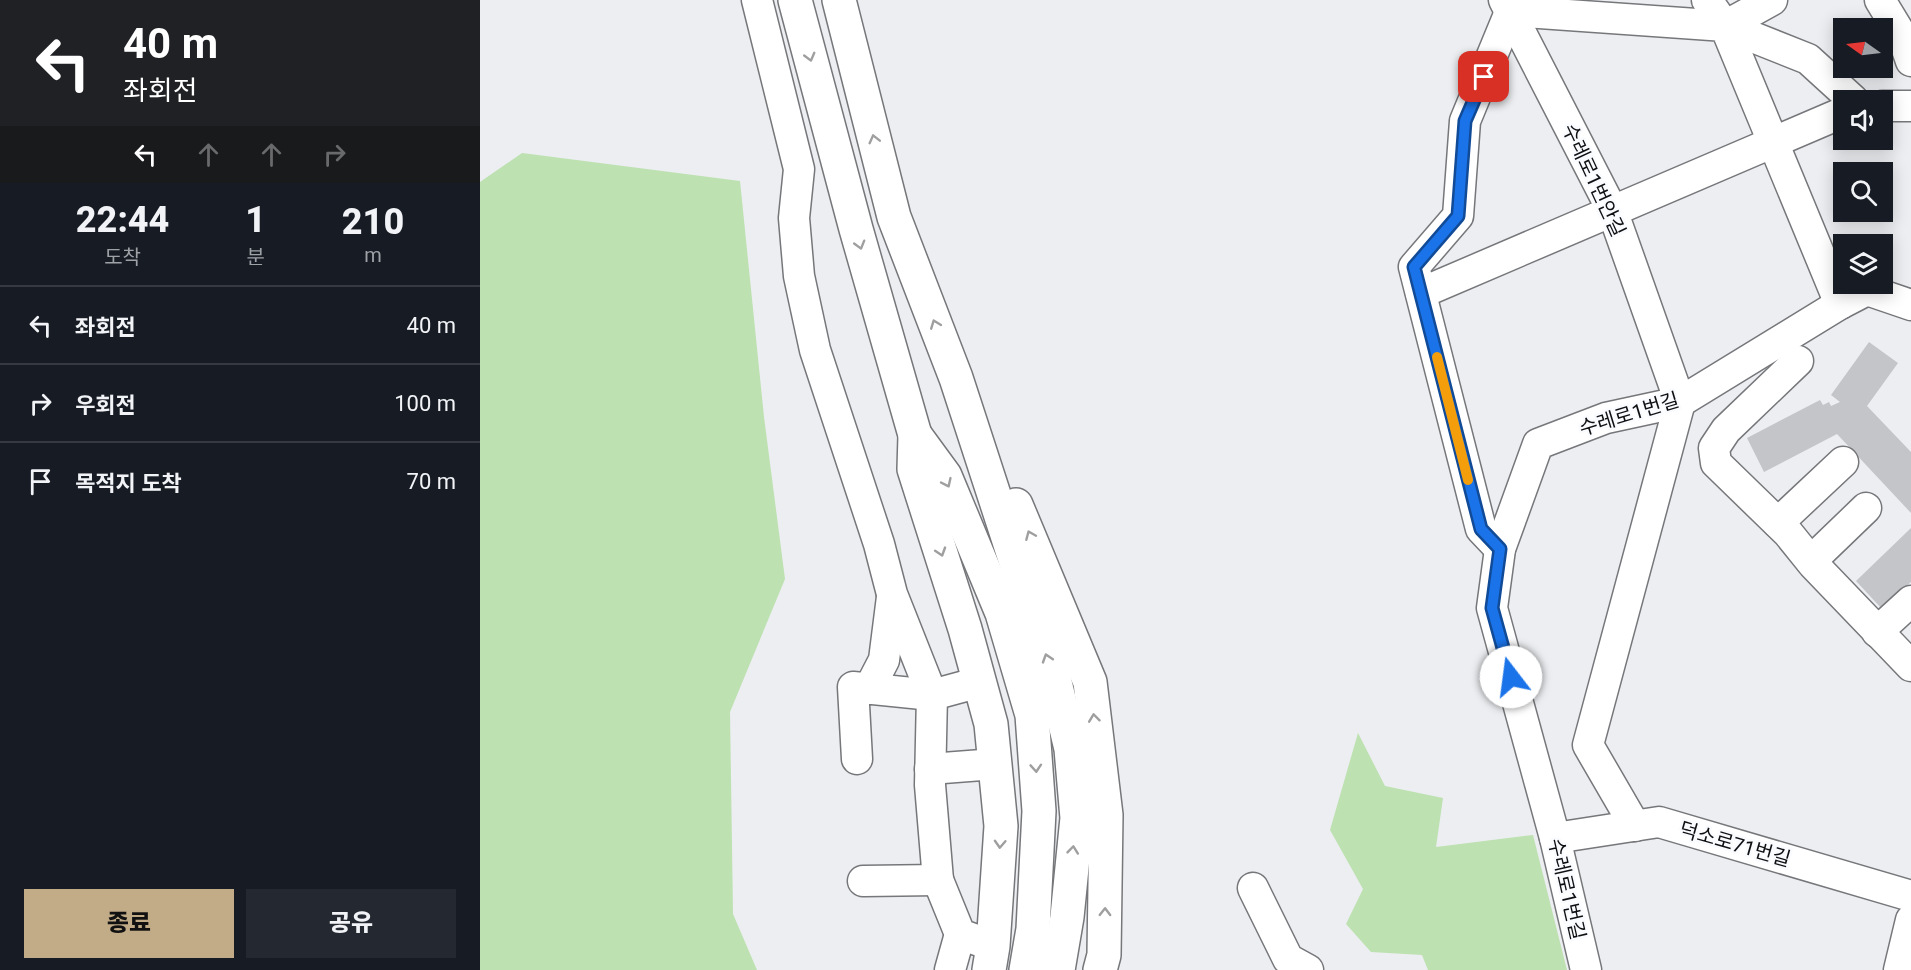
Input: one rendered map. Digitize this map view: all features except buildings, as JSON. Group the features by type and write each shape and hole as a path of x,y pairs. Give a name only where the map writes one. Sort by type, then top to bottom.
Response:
{"highway":[{"path":"795,0 856,230 915,435 914,469 991,724 1001,826 991,958"},
{"path":"839,0 894,217 956,378 1055,682 1071,749 1077,818 1067,917 1058,970"},
{"path":"956,378 1029,532 1090,682 1106,815 1104,956 1100,970"},
{"path":"915,435 945,476 1002,613 1032,715 1039,811 1033,929 1026,970"}],"street":[{"path":"757,0 799,169 794,218 799,276 815,350 879,544 892,594 932,695 930,769 938,880 960,934 991,958"},
{"path":"1707,0 1725,26 1840,304"},
{"path":"1725,26 1772,0"},
{"path":"1880,0 1903,38 1911,61"},
{"path":"1500,549 1481,529 1414,267 1458,216 1465,121 1510,4 1725,26 1808,59 1841,90"},
{"name":"수레로1번안길","path":"1510,4 1612,210 1680,402"},
{"path":"1893,106 1911,106"},
{"path":"1420,293 1833,117"},
{"name":"수레로1번길","path":"1586,970 1555,838 1492,608 1500,549 1538,444 1606,418 1680,402 1840,304 1867,290 1911,305"},
{"path":"1798,361 1726,430 1714,448 1716,463 1778,523 1810,561 1911,666"},
{"path":"1635,826 1588,745 1680,402"},
{"path":"1778,523 1844,462"},
{"path":"1810,561 1866,508"},
{"path":"869,689 884,660 892,594"},
{"path":"1878,632 1911,601"},
{"path":"857,759 853,687 932,695 980,682"},
{"path":"930,769 995,764"},
{"name":"덕소로71번길","path":"1555,838 1659,822 1911,896"},
{"path":"863,880 938,880"},
{"path":"1253,888 1288,959 1308,970"},
{"path":"1899,970 1911,920"},
{"path":"950,970 960,934"}],"green space":[{"path":"522,153 740,181 764,417 785,579 730,712 733,914 757,970 480,970 480,182"},
{"path":"1358,733 1385,786 1443,798 1436,847 1533,835 1567,970 1428,970 1422,955 1371,952 1346,924 1363,889 1330,830"}],"slow traffic":[{"path":"1437,357 1468,480"}],"route":[{"path":"1484,77 1465,121 1458,216 1414,267 1481,529 1500,549 1492,608 1511,677"}]}
